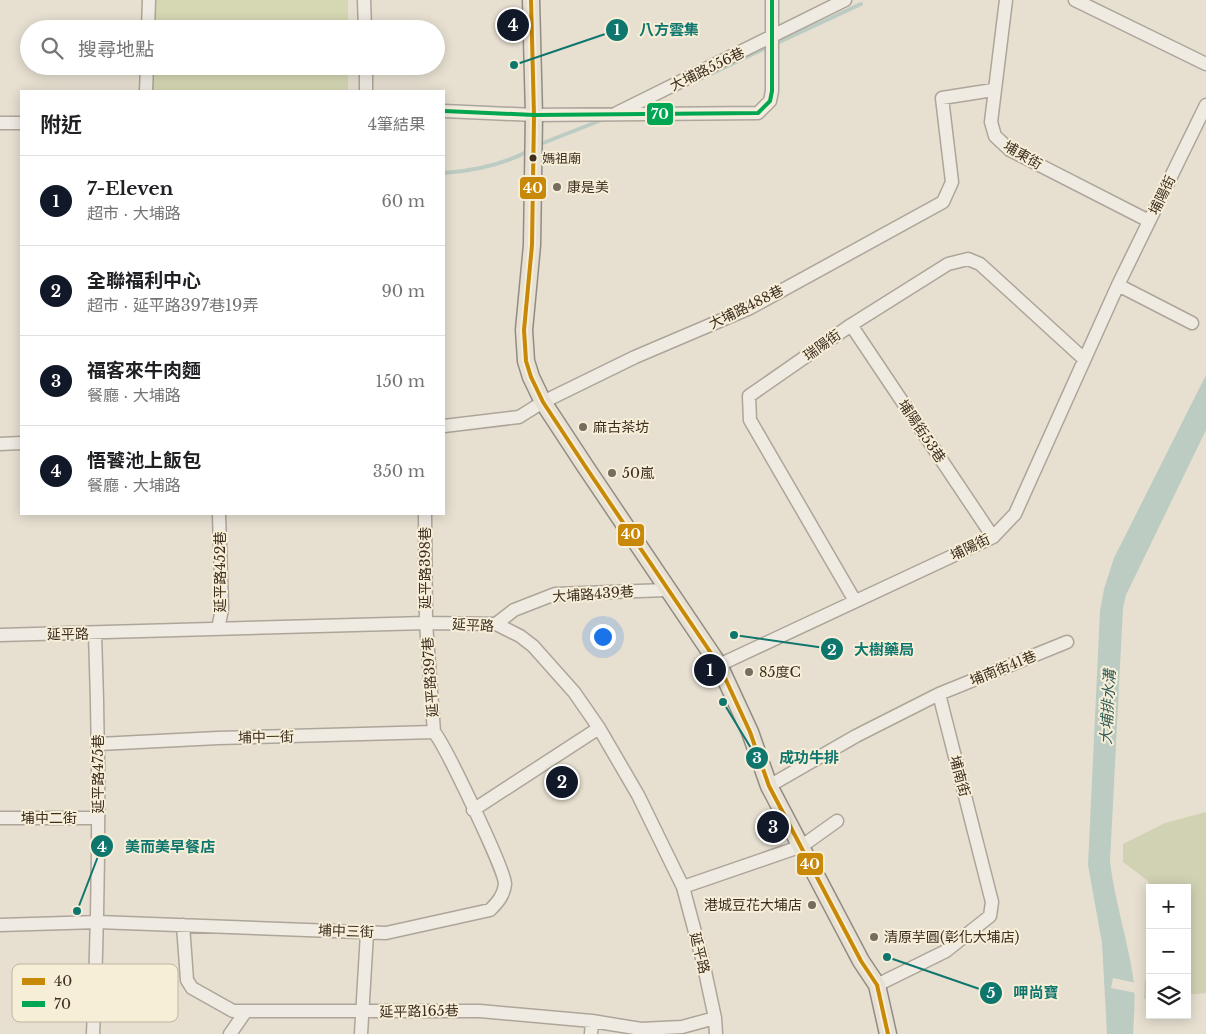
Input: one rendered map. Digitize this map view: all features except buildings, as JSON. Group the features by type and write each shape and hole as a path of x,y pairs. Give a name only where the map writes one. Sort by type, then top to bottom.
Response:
{"main road":[{"path":"531,0 534,115 530,264 524,330 526,361 531,377 543,402 667,590 719,665 750,732 769,786 861,961 877,985 888,1034"}],"street":[{"path":"148,20 149,0"},
{"path":"364,0 365,20"},
{"path":"613,115 758,113 770,101 772,92 772,0"},
{"name":"大埔路556巷","path":"445,111 534,115 613,115 845,0"},
{"name":"埔東街","path":"1006,0 993,90 991,122 995,136 1010,150 1149,221"},
{"path":"1075,0 1206,64"},
{"path":"146,90 147,75"},
{"path":"366,75 366,90"},
{"name":"大埔路488巷","path":"445,426 519,417 543,402 635,357 750,308 943,202 952,182 942,98 993,90"},
{"name":"埔陽街","path":"719,665 992,537 1015,514 1118,285 1206,105"},
{"path":"0,123 20,123"},
{"name":"瑞陽街","path":"855,601 750,420 748,409 749,396 851,325 948,264 968,259 980,264 1084,359"},
{"path":"1118,285 1192,323"},
{"name":"埔陽街53巷","path":"851,325 992,537"},
{"path":"0,444 20,443"},
{"name":"延平路452巷","path":"218,629 222,610 219,515"},
{"name":"延平路398巷","path":"425,515 426,623"},
{"name":"大埔路439巷","path":"496,624 514,610 555,594 667,590"},
{"name":"延平路","path":"0,635 95,634 426,623 496,624 520,636 533,646 574,692 599,728 638,795 683,887 703,962 715,1018 716,1034"},
{"name":"延平路397巷","path":"426,623 434,732"},
{"name":"延平路475巷","path":"95,634 99,744 96,964"},
{"name":"埔南街41巷","path":"938,694 1067,642"},
{"path":"769,786 856,736 938,694"},
{"name":"埔南街","path":"877,985 946,950 990,916 992,902 938,694"},
{"path":"473,810 599,728"},
{"name":"埔中一街","path":"99,744 218,738 434,732"},
{"name":"埔中三街","path":"0,925 98,922 386,932 490,910 500,900 505,885 504,877 434,732"},
{"name":"埔中二街","path":"0,818 98,818"},
{"path":"683,887 802,846 837,820"},
{"name":"延平路165巷","path":"183,925 187,980 192,988 232,1011 480,1011 592,1028 640,1029 682,1028 715,1018"},
{"path":"361,1034 367,932"},
{"path":"230,1034 246,1011"}],"green space":[{"path":"154,0 348,0 348,20 153,20"},
{"path":"151,75 348,75 348,90 150,90"},
{"path":"1206,812 1206,993 1191,995 1191,884 1149,884 1148,881 1123,862 1123,844 1165,823"},
{"path":"1145,980 1146,999 1144,999"}],"water":[{"name":"大埔排水溝","path":"1206,375 1206,430 1126,595 1123,608 1110,862 1133,976 1134,1012 1133,1034 1107,1034 1102,943 1088,865 1100,611 1104,589 1114,558"}],"pier":[{"path":"1113,978 1136,983 1136,993 1111,988"}],"waterway":[{"path":"775,44 861,4"},
{"path":"698,80 768,47"},
{"path":"538,145 604,119"},
{"path":"445,173 487,167 528,151"}],"transit line":[{"name":"40","path":"531,0 534,115 532,245 524,330 526,361 531,377 543,402 719,665 750,732 769,786 861,961 877,985 888,1034"},
{"name":"70","path":"445,111 534,115 758,113 770,101 772,91 772,0"}],"place":[{"name":"悟饕池上飯包","path":"513,25"},
{"name":"八方雲集","path":"514,65"},
{"name":"媽祖廟","path":"533,158"},
{"name":"康是美","path":"557,187"},
{"name":"麻古茶坊","path":"583,427"},
{"name":"50嵐","path":"612,473"},
{"name":"大樹藥局","path":"734,635"},
{"name":"7-Eleven","path":"710,670"},
{"name":"85度C","path":"749,672"},
{"name":"成功牛排","path":"723,702"},
{"name":"全聯福利中心","path":"562,782"},
{"name":"福客來牛肉麵","path":"773,827"},
{"name":"港城豆花大埔店","path":"812,905"},
{"name":"美而美早餐店","path":"77,911"},
{"name":"清原芋圓(彰化大埔店)","path":"874,937"},
{"name":"呷尚寶","path":"887,957"}]}
